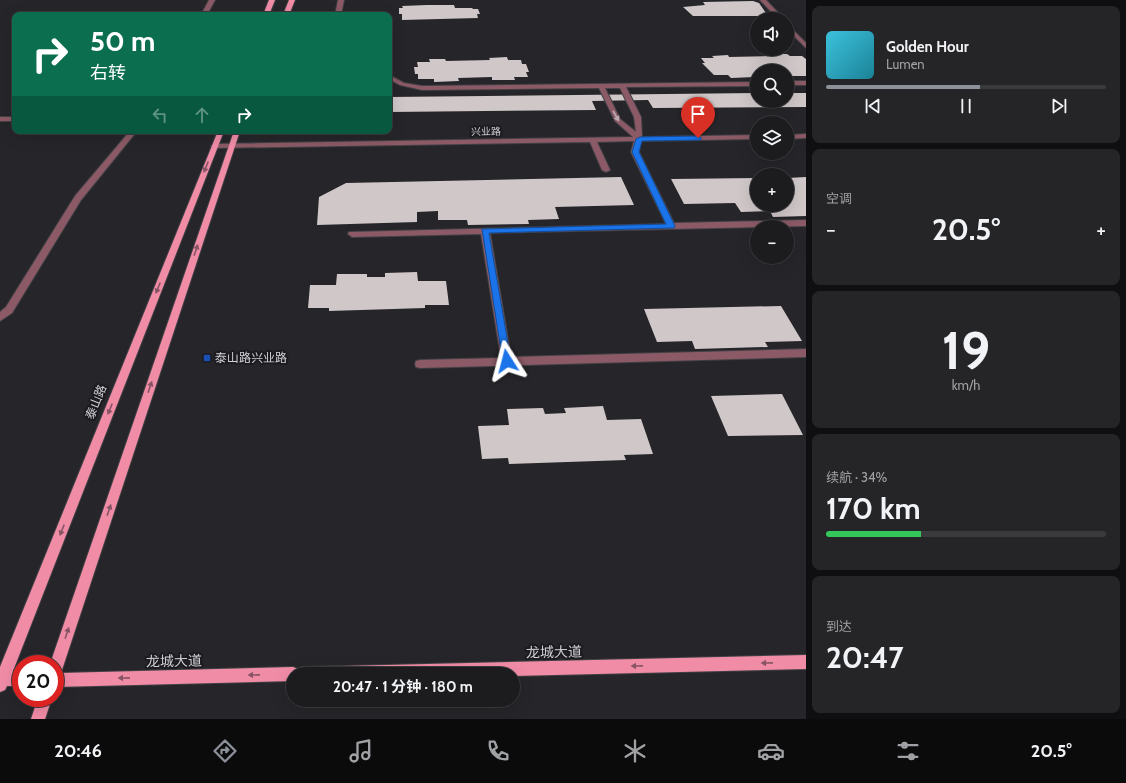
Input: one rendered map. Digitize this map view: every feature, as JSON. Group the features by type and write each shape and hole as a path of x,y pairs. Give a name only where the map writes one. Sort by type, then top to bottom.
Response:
{"main road":[{"path":"267,12 272,0"},
{"path":"287,12 292,0"},
{"name":"泰山路","path":"1,680 219,134"},
{"path":"60,655 236,134"},
{"name":"龙城大道","path":"520,669 806,662"},
{"name":"龙城大道","path":"64,680 286,674"},
{"path":"1,680 12,679"},
{"path":"38,719 42,707"}],"street":[{"path":"206,12 212,0"},
{"path":"339,12 341,0"},
{"path":"763,0 774,12"},
{"path":"794,33 806,46"},
{"path":"392,79 402,84 422,88 750,84"},
{"path":"794,83 806,83"},
{"path":"601,85 617,120 640,139"},
{"path":"622,85 640,120 640,139 635,152 671,226"},
{"path":"0,119 12,119"},
{"path":"0,317 9,310 78,198 131,134"},
{"path":"794,137 806,136"},
{"name":"兴业路","path":"215,146 750,137"},
{"path":"593,140 606,170"},
{"path":"352,234 806,223"},
{"path":"485,230 507,361"},
{"path":"420,364 806,353"}],"building":[{"path":"753,1 759,3 765,12 750,12 750,16 693,16 683,7 705,5 703,2"},
{"path":"454,5 455,8 478,9 480,14 477,14 478,18 402,20 402,14 399,14 399,8 403,8 402,6"},
{"path":"728,55 729,57 802,56 806,59 806,76 794,76 794,64 750,64 750,77 731,78 728,75 714,75 702,63 705,63 701,58 714,58 712,56"},
{"path":"507,57 508,60 521,60 522,64 526,64 529,72 526,72 528,77 514,77 515,80 492,80 492,77 458,78 459,81 434,82 434,79 418,79 418,74 415,74 414,67 418,67 417,62 430,62 429,59 445,59 446,61 490,60 489,58"},
{"path":"750,93 750,107 653,108 648,100 592,101 596,110 392,112 392,97"},
{"path":"794,93 806,93 806,107 794,107"},
{"path":"621,177 634,205 555,207 559,219 528,220 529,224 468,225 467,220 438,220 438,211 417,212 417,222 317,225 319,197 346,183"},
{"path":"806,177 806,216 773,217 770,212 794,212 794,178"},
{"path":"750,178 750,212 741,212 735,203 684,204 671,179"},
{"path":"417,272 418,281 446,281 449,305 425,305 425,308 329,311 329,308 308,308 310,285 336,285 337,274 367,274 367,277 385,277 385,273"},
{"path":"781,306 802,341 765,342 768,347 695,349 692,341 657,342 644,309"},
{"path":"782,394 803,435 728,436 711,396"},
{"path":"603,406 607,420 641,419 653,454 624,455 626,460 509,464 508,458 482,459 478,426 509,425 507,409 543,408 545,414 566,413 564,408"}],"place":[{"name":"泰山路兴业路","path":"207,358"}],"route":[{"path":"507,361 485,230 671,226 635,152 640,139 698,138"}]}
